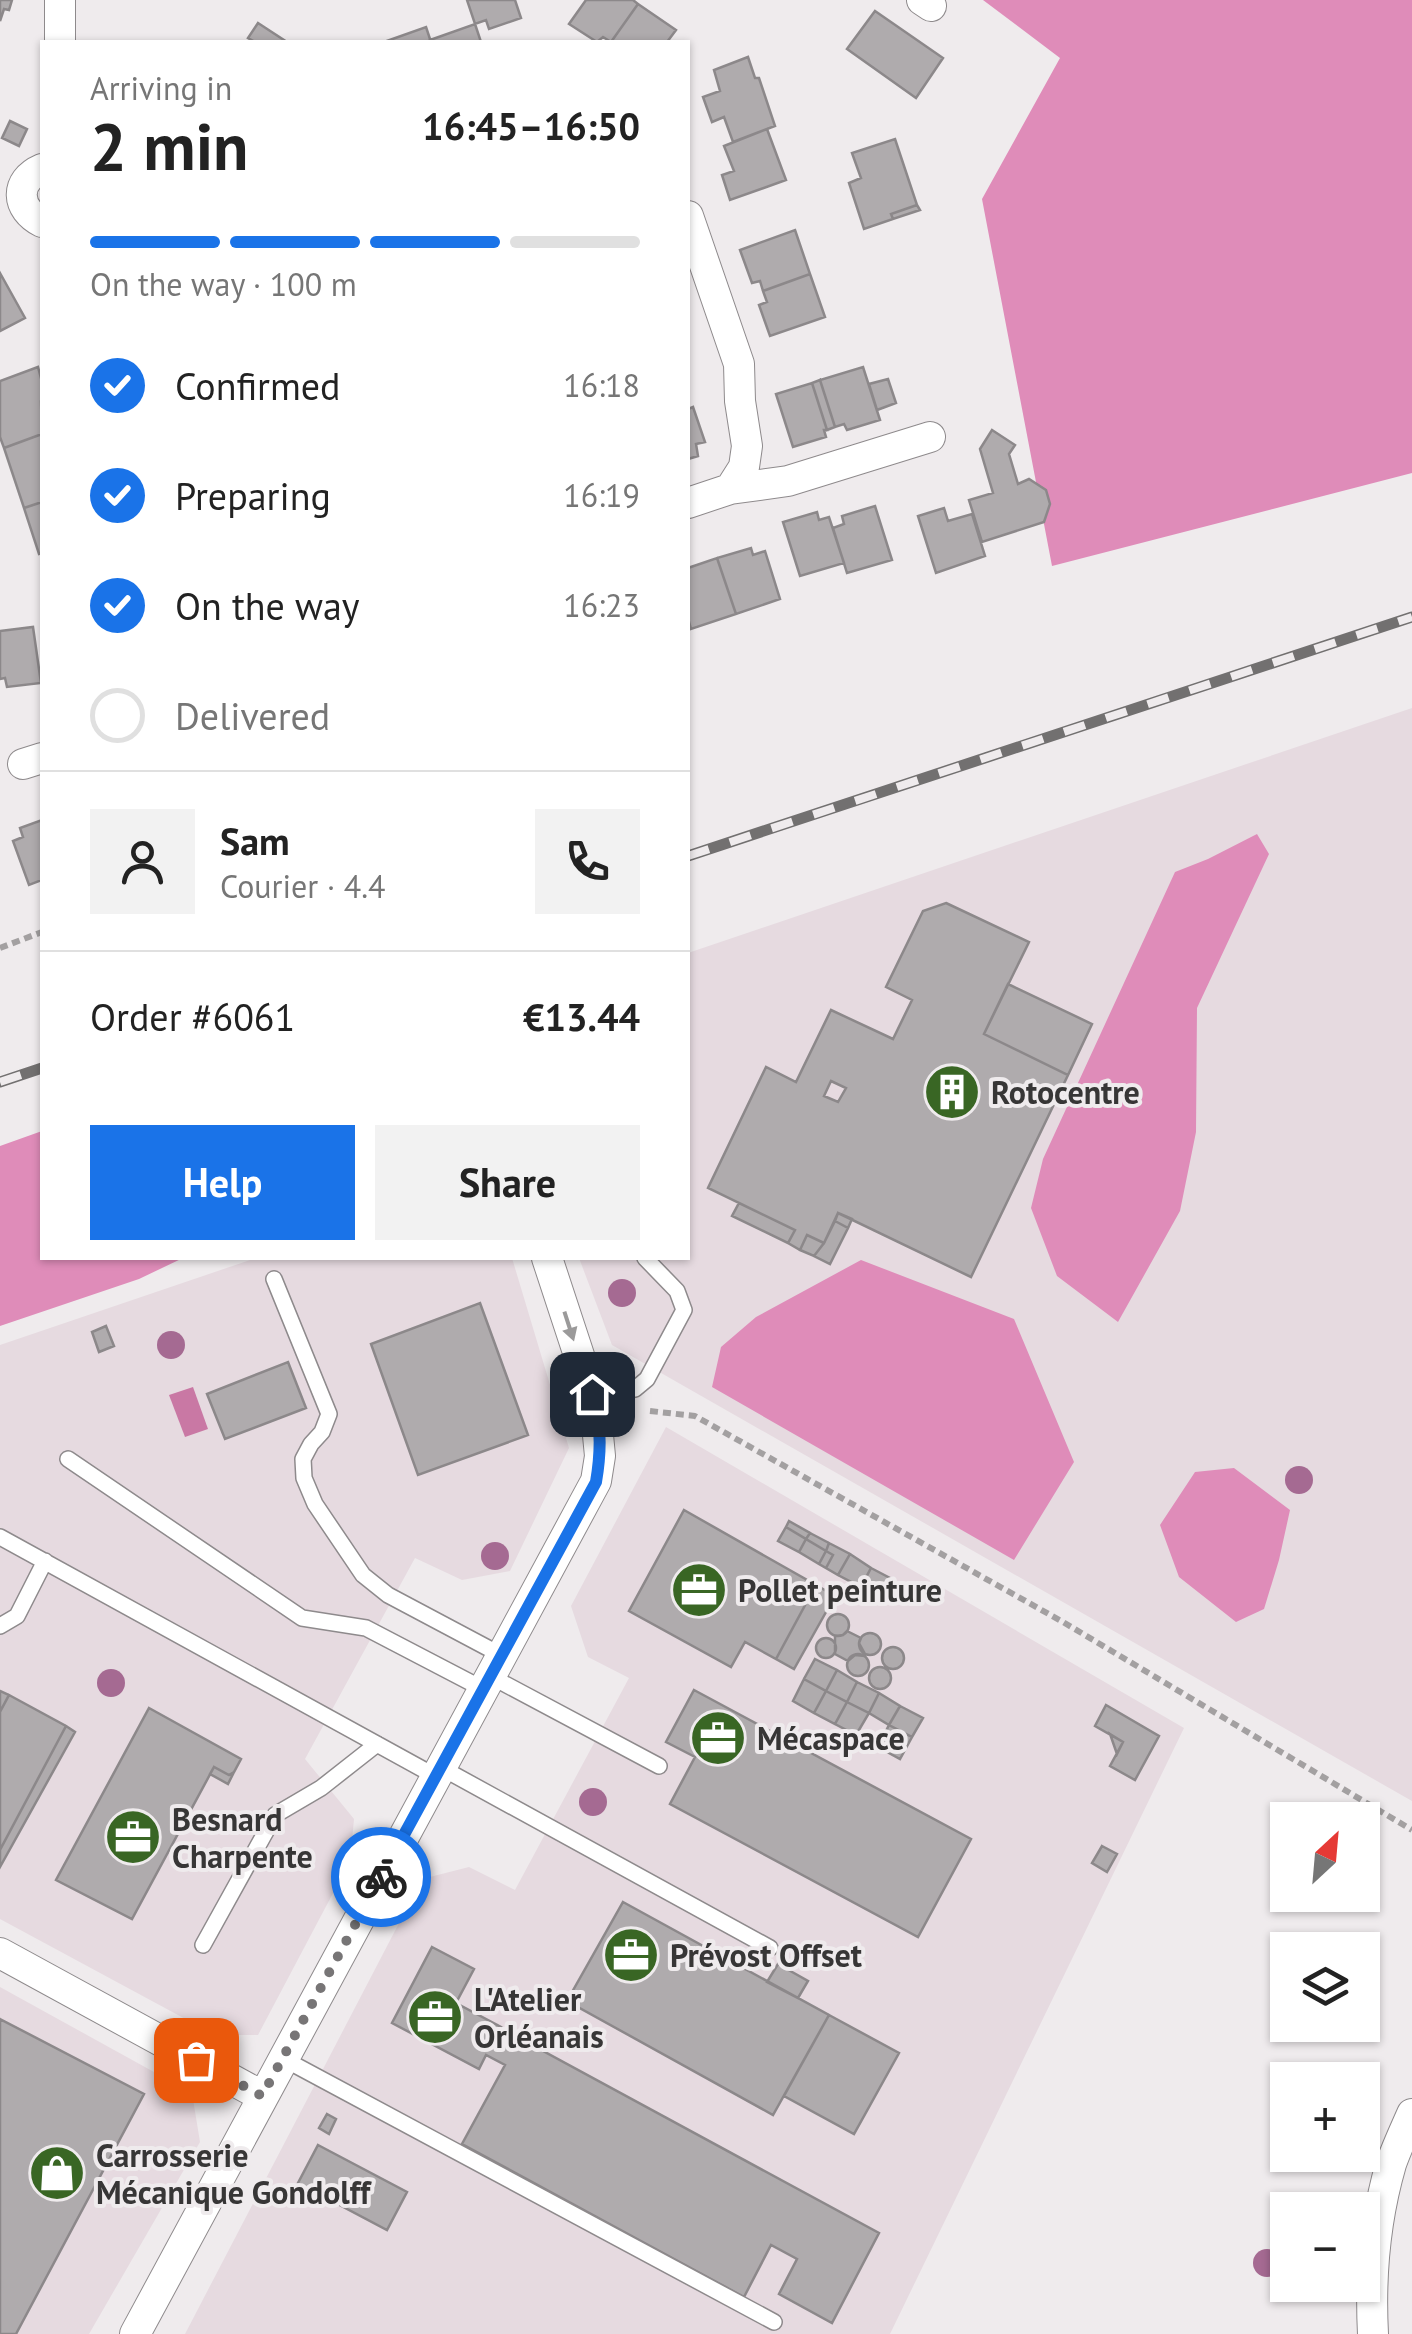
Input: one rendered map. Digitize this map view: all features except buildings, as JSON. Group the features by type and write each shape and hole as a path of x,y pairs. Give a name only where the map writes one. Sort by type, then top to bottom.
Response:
{"street":[{"path":"60,0 60,40"},
{"path":"22,212 22,193 28,178 40,170"},
{"path":"690,222 739,364 747,446 744,467 730,489"},
{"path":"690,502 730,489 788,481 930,437"},
{"path":"135,2334 596,1482 600,1456 594,1399 548,1260"},
{"path":"0,1953 262,2096"},
{"path":"1372,2334 1376,2234 1392,2163 1412,2114"}],"lane":[{"path":"594,1399 635,1389 647,1379 684,1310 677,1290 647,1260"},
{"path":"274,1279 330,1414 303,1460 304,1478 315,1504 363,1575 491,1674"},
{"path":"68,1459 302,1618 366,1628 491,1674 659,1766"},
{"path":"0,1537 377,1744 438,1771 770,1948"},
{"path":"0,1626 17,1616 45,1561"},
{"path":"203,1946 275,1815 321,1788 377,1744"},
{"path":"282,2058 774,2322"}],"path":[{"path":"0,948 40,933"},
{"path":"594,1399 695,1416 1063,1622 1412,1830"}],"shaded area":[{"path":"983,0 1412,0 1412,473 1052,566 982,199 1060,58"},
{"path":"1412,708 1412,1801 612,1345 580,1260 690,1260 690,952"},
{"path":"1257,834 1269,854 1197,1008 1196,1132 1180,1211 1118,1322 1057,1276 1031,1208 1043,1159 1175,872"},
{"path":"40,1132 40,1260 179,1260 139,1279 0,1326 0,1146"},
{"path":"250,1260 513,1260 569,1448 510,1571 462,1580 415,1558 305,1759 354,1819 350,1861 258,2035 215,2035 0,1919 0,1345"},
{"path":"861,1260 1014,1319 1074,1462 1014,1560 712,1387 721,1347 756,1317"},
{"path":"193,1387 208,1429 185,1437 169,1395"},
{"path":"666,1427 1184,1728 890,2334 185,2334 422,1879 469,1867 515,1890 629,1678 588,1657 571,1606"},
{"path":"1234,1468 1290,1510 1264,1609 1236,1622 1179,1577 1160,1525 1195,1472"},
{"path":"0,1987 192,2093 200,2142 89,2334 0,2334"}],"railway":[{"path":"690,855 1412,617"},
{"path":"0,1082 40,1069"}],"way so far":[{"path":"196,2060 262,2096 381,1877"}],"place":[{"name":"Rotocentre","path":"952,1092"},
{"name":"Pollet peinture","path":"699,1590"},
{"name":"Mécaspace","path":"718,1738"},
{"name":"Besnard Charpente","path":"133,1837"},
{"name":"Prévost Offset","path":"631,1955"},
{"name":"L'Atelier Orléanais","path":"435,2017"},
{"name":"Carrosserie Mécanique Gondolff","path":"57,2173"}],"route":[{"path":"381,1877 596,1482 600,1456 592,1394"}]}
